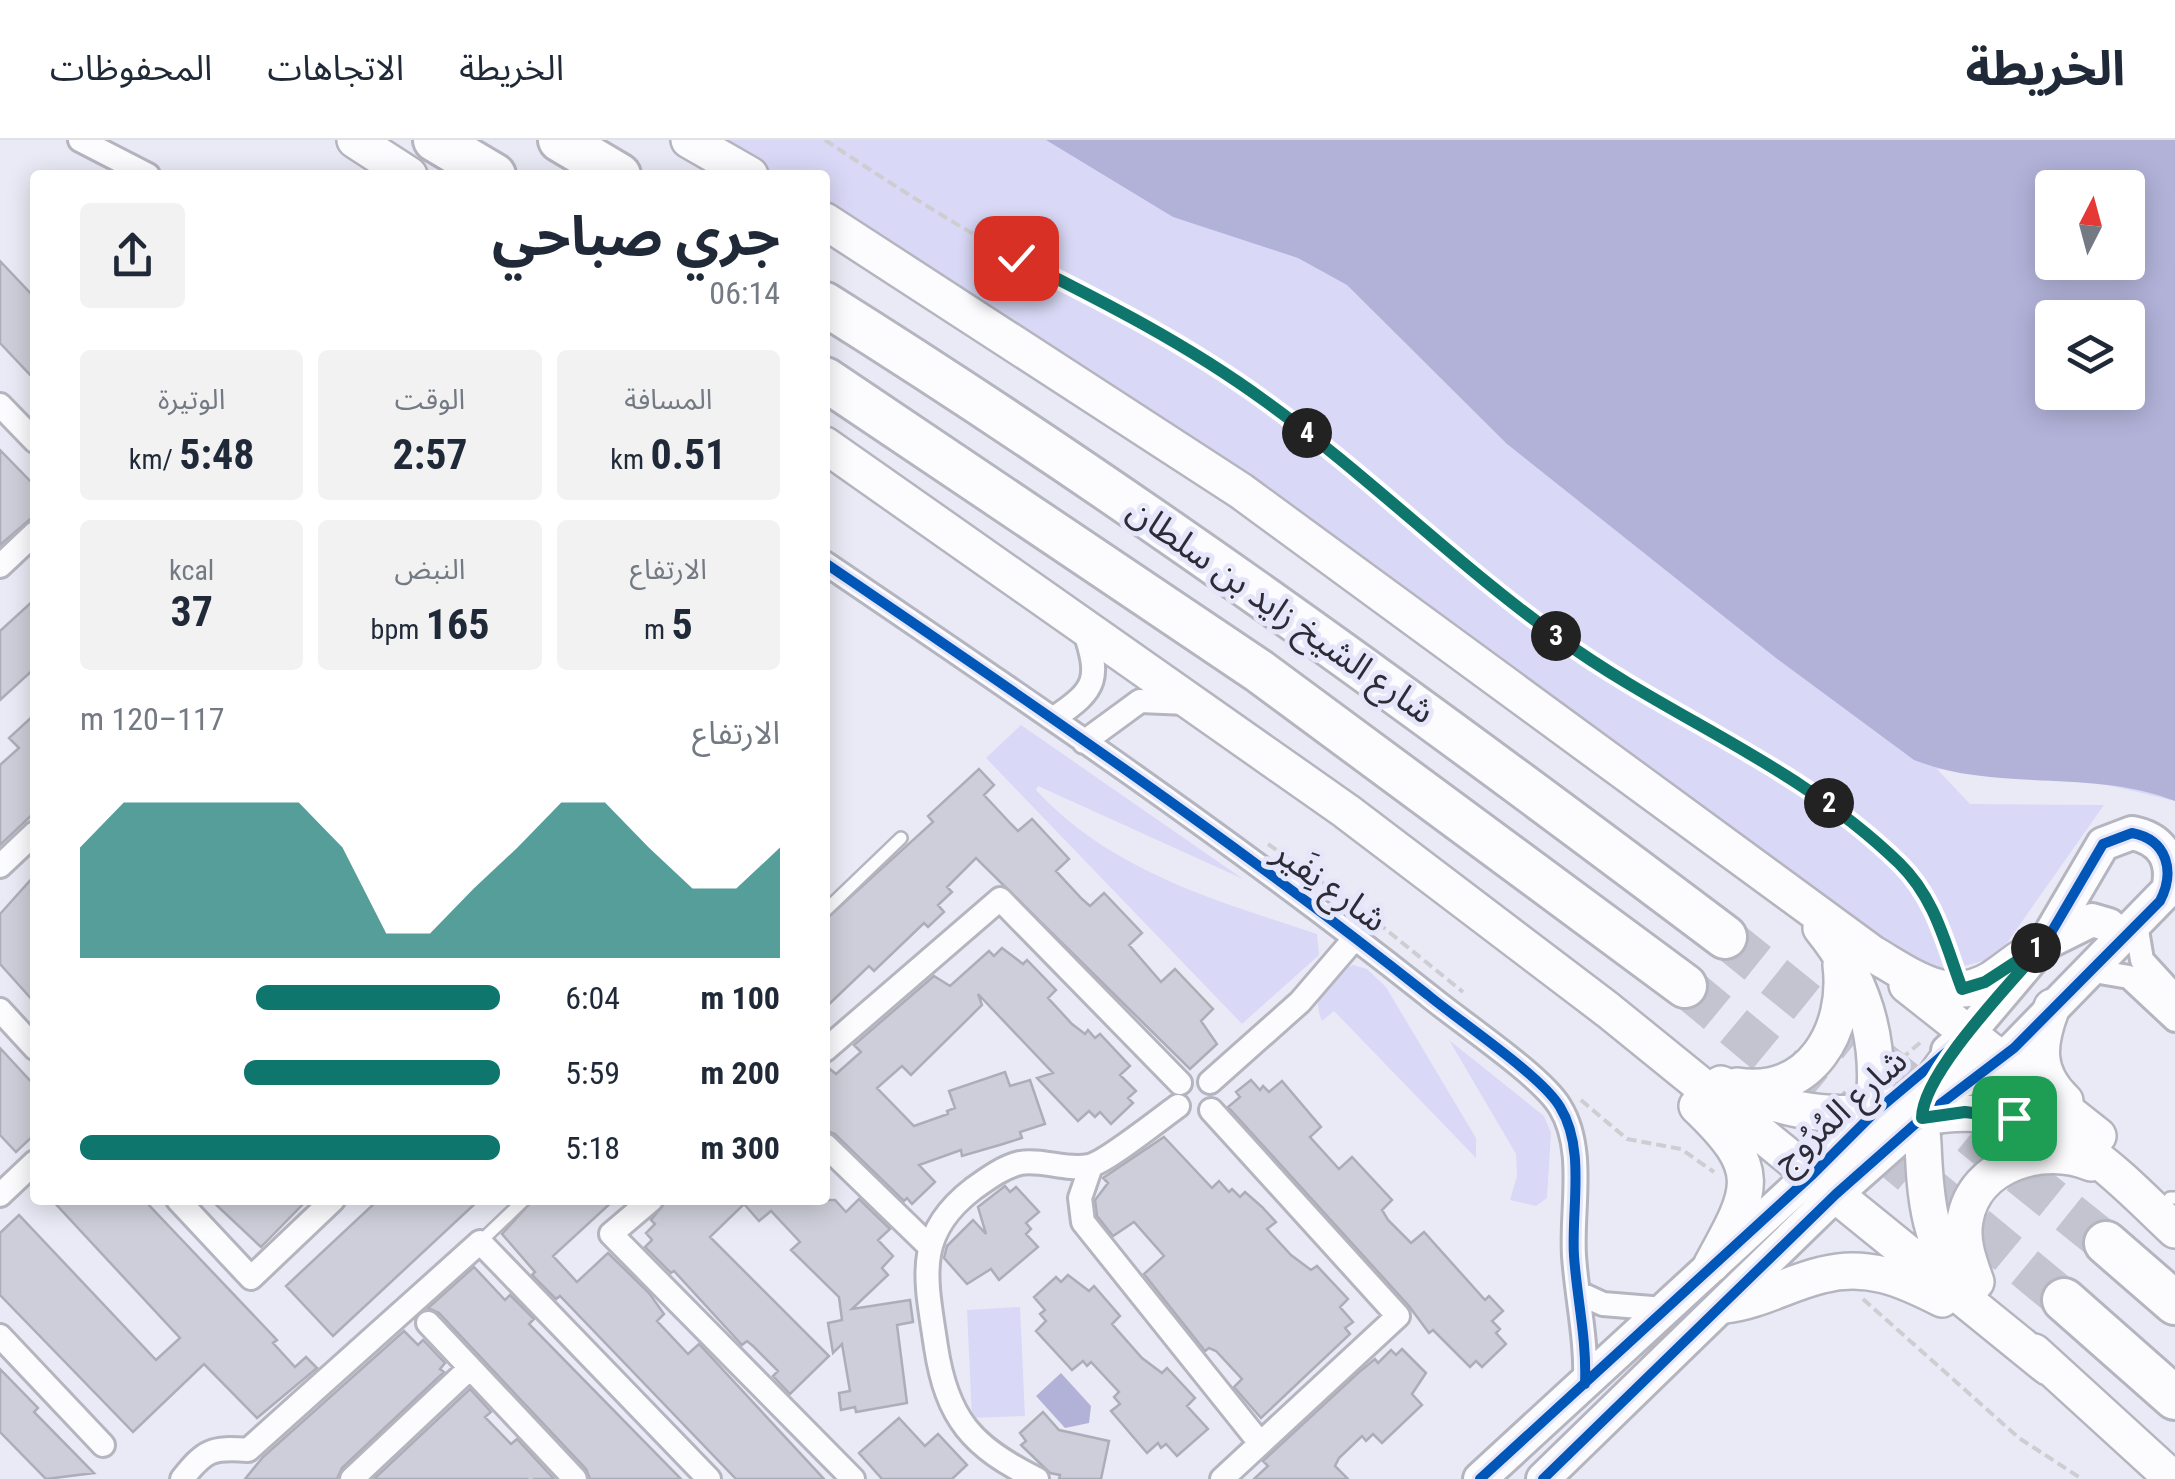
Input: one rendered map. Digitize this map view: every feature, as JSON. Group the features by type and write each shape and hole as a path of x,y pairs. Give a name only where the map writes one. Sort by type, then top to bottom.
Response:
{"highway":[{"path":"435,140 486,170"},
{"path":"560,140 611,170"},
{"name":"شارع الشيخ زايد بن سلطان","path":"830,307 1082,471 1291,616 1725,937"},
{"name":"شارع الشيخ زايد بن سلطان","path":"830,381 1259,671 1686,986"},
{"path":"2106,1242 2175,1303"},
{"path":"2064,1300 2175,1398"}],"main road":[{"path":"354,140 401,170"},
{"path":"689,140 741,170"},
{"path":"830,224 1241,491 1795,896 1874,954 2117,1163 2174,1207"},
{"path":"830,449 1346,811 1608,1010 1985,1310 2173,1479"},
{"path":"1795,896 1832,941 1858,985 1877,1058 1872,1124 1824,1184"},
{"path":"1721,1084 1746,1088 1772,1084 1796,1075 1816,1059 1831,1039 1843,1003 1841,965 1832,941"},
{"path":"1874,954 1930,986 1962,989 1985,982 2045,943"},
{"path":"2052,1007 2040,1040 2045,1078 2117,1163"},
{"path":"1608,1010 1647,1029 1721,1084 1788,1108 1872,1124 1922,1108 1999,1060"},
{"path":"1968,1034 1922,1108 1925,1181 1934,1230 1954,1273 1985,1310"},
{"path":"1656,1050 1674,1082 1727,1135 1744,1166 1746,1188 1742,1208 1712,1264"},
{"path":"1922,1108 2014,1118 2117,1163"},
{"path":"1985,1310 1964,1242 1965,1218 1973,1197 1988,1180 2006,1166 2048,1154 2117,1163"},
{"path":"1724,1305 1757,1300 1821,1275 1866,1270 1985,1310"}],"street":[{"path":"80,140 138,170"},
{"path":"0,405 30,435"},
{"path":"0,566 30,538"},
{"name":"شارع نِفَير","path":"830,566 1054,718 1355,938 1546,1089 1570,1127 1574,1156 1574,1249 1585,1336 1585,1384"},
{"path":"1054,718 1081,700 1096,673 1083,625"},
{"path":"1084,742 1140,700 1195,704"},
{"name":"شارع المُرُوج","path":"1872,1124 1968,1034 2045,943 2096,852 2112,838 2132,834 2152,840 2168,854 2173,866 2167,901 2128,931 1999,1060"},
{"path":"0,866 30,838"},
{"path":"830,1046 1000,898 1179,1094 1193,1116 1211,1110"},
{"path":"2045,943 2092,920 2128,931 2142,960 2175,996"},
{"path":"1210,1082 1300,1002 1355,938"},
{"path":"2088,970 2129,977 2175,1020"},
{"path":"0,1010 30,1043"},
{"path":"1211,1110 1216,1093 1210,1082 1195,1076 1179,1094 1090,1166 1082,1181 1083,1222 1260,1444"},
{"name":"شارع المُرُوج","path":"1480,1479 1712,1264 1922,1108"},
{"path":"1211,1110 1398,1316 1222,1479"},
{"path":"830,1150 927,1244"},
{"path":"1037,1479 998,1456 961,1426 954,1412 942,1385 931,1315 927,1244 949,1208 992,1174 1020,1163 1090,1166"},
{"path":"0,1195 30,1167"},
{"name":"شارع المُرُوج","path":"1543,1479 1724,1305 1824,1184"},
{"path":"183,1205 251,1278 328,1205"},
{"path":"645,1205 612,1234 853,1479"},
{"path":"182,1479 197,1460 216,1448 248,1450 480,1242 709,1479"},
{"path":"1580,1293 1603,1304 1664,1309"},
{"path":"428,1323 574,1479"},
{"path":"0,1336 103,1445"},
{"path":"352,1479 470,1368"}],"lane":[{"path":"830,907 901,838"},
{"path":"480,1242 519,1205"}],"path":[{"path":"825,140 969,231 1104,301 1218,368 1315,439 1472,572 1562,640 1635,688 1748,750 1837,808 1900,864 1931,900 1962,989"},
{"path":"1899,1060 1932,1033"},
{"path":"1852,1289 2019,1438 2082,1479"}],"shaded area":[{"path":"715,140 2175,140 2175,801 2095,782 1937,769 1970,804 2104,805 1997,957 1935,974 1916,967 1206,446 830,207 830,170 767,170"},
{"path":"1046,140 2175,140 2175,801 2111,785 1978,776 1914,760 1776,658 1507,444 1347,285 1298,258 1173,217"},
{"path":"1021,725 1243,879 1038,786 1036,790 1066,818 1131,863 1167,880 1317,934 1319,955 1242,1024 986,758"},
{"path":"1353,965 1367,969 1386,987 1476,1138 1476,1158 1334,1011 1322,1021 1318,1003 1324,987 1336,974"},
{"path":"1449,1040 1544,1116 1551,1133 1547,1198 1536,1206 1510,1200 1517,1176 1516,1154"},
{"path":"1020,1307 1025,1416 972,1418 967,1310"},
{"path":"1061,1373 1091,1406 1089,1423 1065,1428 1036,1396"}],"building":[{"path":"0,261 30,293 30,375 0,343"},
{"path":"0,450 30,481 30,519 0,545"},
{"path":"30,604 30,673 0,700 0,631"},
{"path":"30,719 30,817 0,845 0,765 19,748 9,738"},
{"path":"979,769 994,785 984,795 1018,831 1032,819 1069,859 1056,871 1082,899 1090,906 1104,893 1142,933 1129,945 1161,982 1175,969 1213,1009 1201,1021 1217,1044 1190,1069 976,858 947,887 952,892 938,905 944,912 928,927 924,923 874,971 869,966 830,1003 830,915 933,822 928,816"},
{"path":"30,881 30,997 0,964 0,914"},
{"path":"1002,948 1023,964 1027,960 1056,990 1048,998 1072,1024 1085,1034 1088,1030 1095,1038 1100,1034 1130,1066 1120,1075 1136,1091 1128,1098 1133,1103 1111,1124 1100,1112 1095,1117 1089,1111 1078,1121 1037,1078 1053,1073 978,994 982,1005 911,1075 902,1066 877,1088 914,1126 955,1108 949,1091 1005,1072 1010,1086 1030,1080 1045,1124 1020,1132 1022,1138 962,1156 961,1150 919,1165 935,1182 912,1204 907,1198 904,1201 830,1132 830,1069 836,1074 861,1052 854,1045 934,976 950,986 989,951 994,956"},
{"path":"0,1048 30,1081 30,1139 16,1152 0,1135"},
{"path":"1251,1080 1260,1090 1263,1086 1269,1092 1282,1081 1321,1127 1310,1137 1339,1169 1352,1157 1392,1200 1382,1210 1388,1220 1411,1243 1424,1232 1485,1300 1489,1296 1503,1311 1492,1321 1506,1344 1482,1367 1476,1361 1470,1367 1433,1330 1429,1333 1228,1107 1240,1097 1236,1092"},
{"path":"1164,1137 1212,1188 1219,1181 1240,1197 1245,1192 1276,1222 1267,1229 1291,1255 1311,1270 1317,1266 1348,1299 1340,1307 1353,1322 1345,1328 1350,1334 1261,1418 1234,1387 1242,1379 1216,1351 1205,1351 1144,1274 1164,1256 1134,1222 1113,1236 1097,1216 1095,1200 1108,1183 1103,1178"},
{"path":"1005,1186 1010,1192 1016,1187 1039,1212 1026,1223 1031,1229 1026,1234 1038,1247 999,1280 991,1269 967,1284 944,1258 947,1246 973,1220 986,1234 978,1207"},
{"path":"859,1199 890,1229 878,1240 893,1256 882,1268 888,1275 852,1309 910,1300 913,1322 897,1325 907,1403 856,1412 855,1407 841,1410 839,1393 850,1391 842,1344 833,1353 828,1323 842,1320 839,1297 791,1250 800,1242 771,1211 759,1221 745,1205 830,1205 830,1200 835,1200 846,1212"},
{"path":"57,1205 149,1205 277,1340 273,1343 295,1367 306,1357 317,1368 257,1418 204,1364 133,1432 0,1295 0,1233 19,1215 156,1360 180,1338"},
{"path":"216,1205 302,1205 261,1247"},
{"path":"373,1205 474,1205 333,1336 286,1286"},
{"path":"528,1205 609,1205 553,1256 577,1282 608,1253 649,1293 664,1314 657,1321 688,1354 699,1344 824,1479 736,1479 560,1296 556,1299 532,1275 535,1272 502,1234"},
{"path":"663,1205 743,1205 710,1237 829,1356 790,1394 773,1376 778,1371 747,1341 742,1345 674,1271 671,1273 645,1247 652,1240 646,1233 655,1224 651,1220"},
{"path":"474,1267 505,1300 510,1295 534,1319 529,1324 681,1479 590,1479 586,1469 439,1313 428,1308"},
{"path":"1068,1275 1089,1291 1094,1286 1120,1316 1112,1324 1142,1358 1162,1373 1167,1368 1195,1398 1187,1406 1208,1429 1177,1456 1166,1444 1161,1448 1158,1443 1147,1453 1111,1411 1120,1404 1114,1397 1119,1392 1091,1362 1087,1366 1083,1361 1072,1370 1036,1331 1046,1321 1040,1314 1045,1310 1034,1297 1056,1277 1061,1282"},
{"path":"404,1331 418,1345 423,1340 445,1363 440,1369 444,1372 342,1468 337,1479 245,1479 263,1457"},
{"path":"1402,1349 1426,1373 1412,1394 1422,1405 1382,1443 1373,1434 1366,1441 1362,1436 1339,1458 1335,1466 1348,1479 1254,1479 1268,1466 1263,1461 1358,1373 1375,1359 1378,1363 1391,1350 1396,1355"},
{"path":"0,1369 38,1408 34,1412 94,1473 46,1479 0,1432"},
{"path":"470,1389 491,1412 485,1417 511,1444 517,1439 554,1479 374,1479"},
{"path":"1043,1412 1059,1430 1109,1441 1101,1479 1059,1479 1060,1475 1050,1473 1021,1445 1026,1441 1020,1433"},
{"path":"899,1418 925,1446 938,1434 967,1465 952,1479 882,1479 859,1453"}],"tunnel":[{"path":"1725,937 2106,1243"},
{"path":"1685,986 2064,1300"}],"cycle path":[{"path":"830,566 1206,827 1499,1049 1550,1094 1560,1107 1573,1141 1574,1256 1585,1384"},
{"path":"1480,1479 1813,1174 1874,1113 1968,1034 2045,943 2103,844 2132,833 2154,842 2167,869 2160,901 2014,1048 1922,1118 1836,1194 1543,1479"}],"route":[{"path":"1016,258 1104,301 1218,368 1315,439 1472,572 1562,640 1635,688 1791,776 1837,808 1900,864 1931,900 1962,989 1996,976 2045,943 1968,1034 1923,1099 1922,1118 1965,1112 2014,1118"}]}
